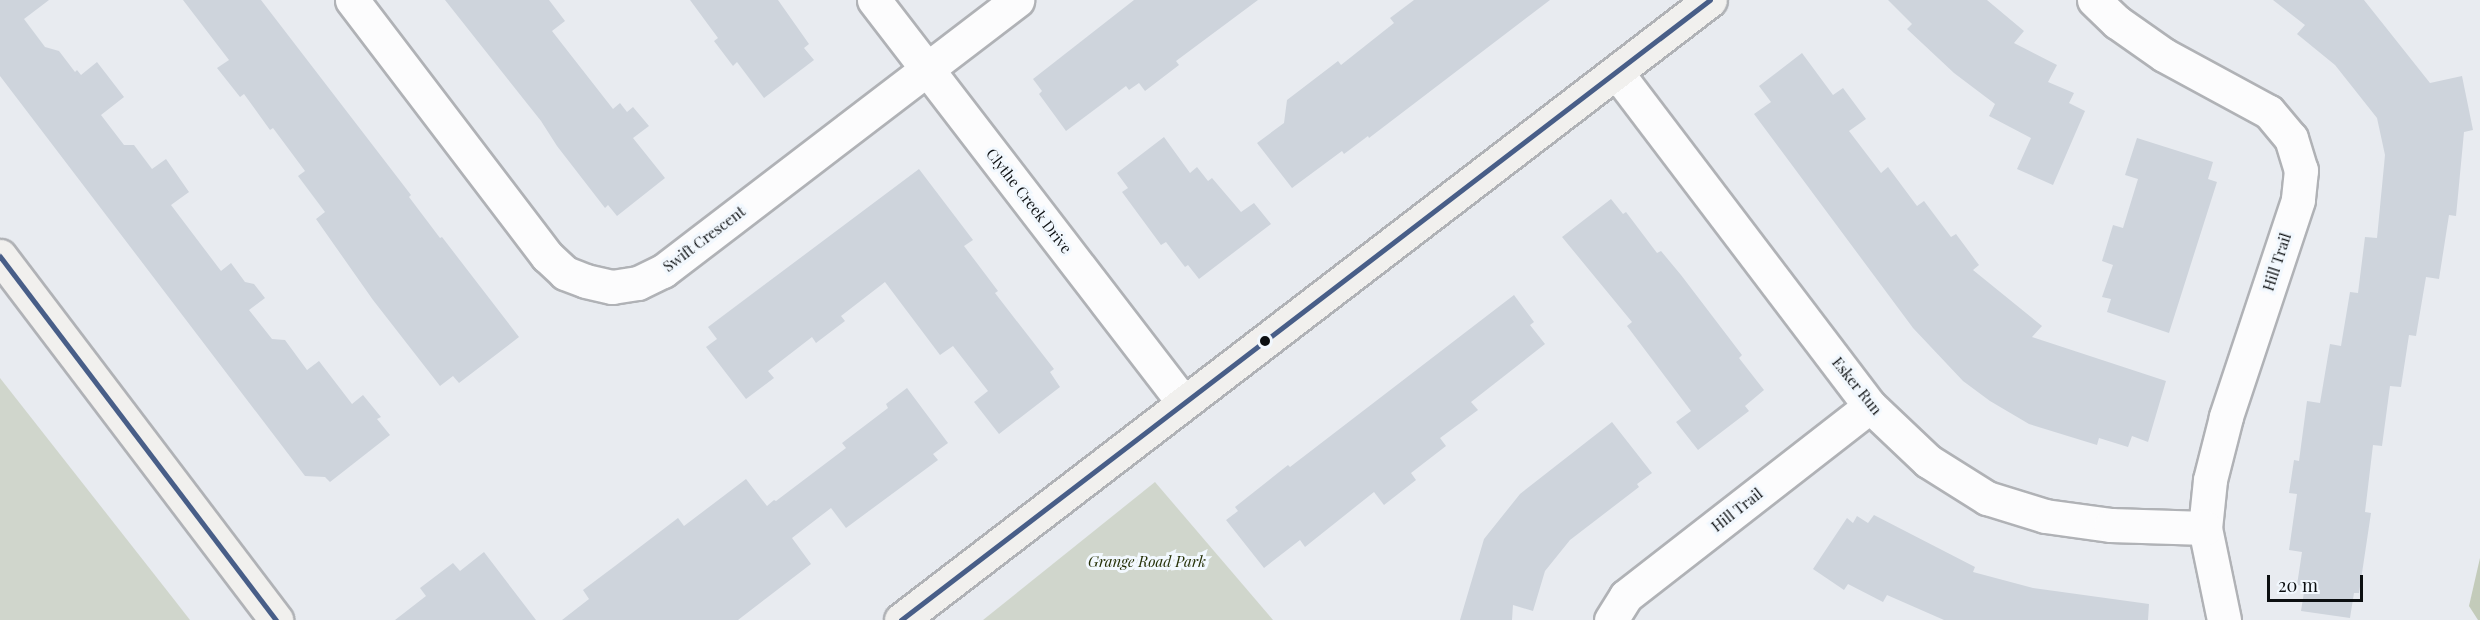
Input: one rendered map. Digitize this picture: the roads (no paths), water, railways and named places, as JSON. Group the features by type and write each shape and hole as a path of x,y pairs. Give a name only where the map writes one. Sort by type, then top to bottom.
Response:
{"street":[{"name":"Swift Crescent","path":"352,0 547,256 565,273 612,287 638,283 663,272 1017,0"},
{"name":"Clythe Creek Drive","path":"874,0 1183,402"},
{"path":"901,620 1710,0"},
{"name":"Hill Trail","path":"2094,0 2117,22 2164,55 2268,112 2291,138 2301,170 2298,200 2226,417 2210,480 2205,528 2224,620"},
{"name":"Esker Run","path":"1617,73 1870,406 1928,460 1987,498 2045,516 2111,525 2205,528"},
{"path":"0,256 276,620"},
{"name":"Hill Trail","path":"1611,620 1626,596 1870,406"}],"park label":[{"name":"Grange Road Park","path":"1147,562"}]}
